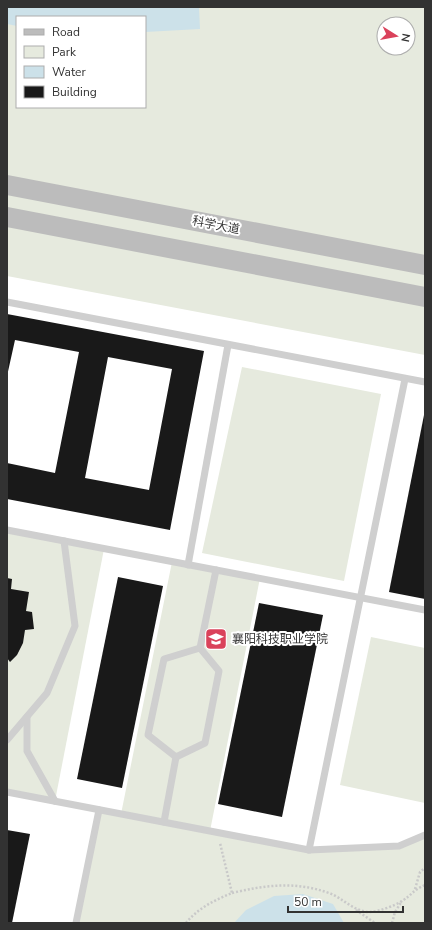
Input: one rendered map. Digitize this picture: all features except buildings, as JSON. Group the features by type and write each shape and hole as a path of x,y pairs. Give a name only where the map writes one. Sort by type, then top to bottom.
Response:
{"main road":[{"name":"科学大道","path":"7,185 425,265"},
{"path":"7,217 425,297"}],"lane":[{"path":"7,302 425,382"},
{"path":"188,565 228,345"},
{"path":"309,850 405,378"},
{"path":"7,530 425,610"},
{"path":"7,740 47,693 74,626 64,541"},
{"path":"200,648 216,570"},
{"path":"176,757 148,735 164,659 200,648"},
{"path":"176,757 205,742 219,670 200,648"},
{"path":"27,717 28,751 55,801"},
{"path":"164,822 176,757"},
{"path":"7,792 309,850 399,846 425,835"},
{"path":"76,923 99,810"}],"path":[{"path":"218,833 232,893"},
{"path":"415,889 420,872 425,868"},
{"path":"186,923 209,903 232,893 252,888 282,884 305,887 330,894 354,908 375,923"},
{"path":"392,923 403,900 415,889 425,885"},
{"path":"354,908 370,912 386,908 403,900"}],"green space":[{"path":"7,7 425,7 425,355 7,276"},
{"path":"242,367 381,394 344,581 202,553"},
{"path":"7,530 104,549 55,801 7,792"},
{"path":"172,562 260,578 210,831 309,850 399,846 425,835 425,923 76,923 99,810 121,814"},
{"path":"371,637 425,648 425,803 340,785"}],"water":[{"path":"7,7 199,7 200,29 146,32 146,16 16,16 16,26 7,24"},
{"path":"303,894 333,904 344,923 234,923 246,910 274,896"}],"place":[{"name":"襄阳科技职业学院","path":"216,639"}]}
